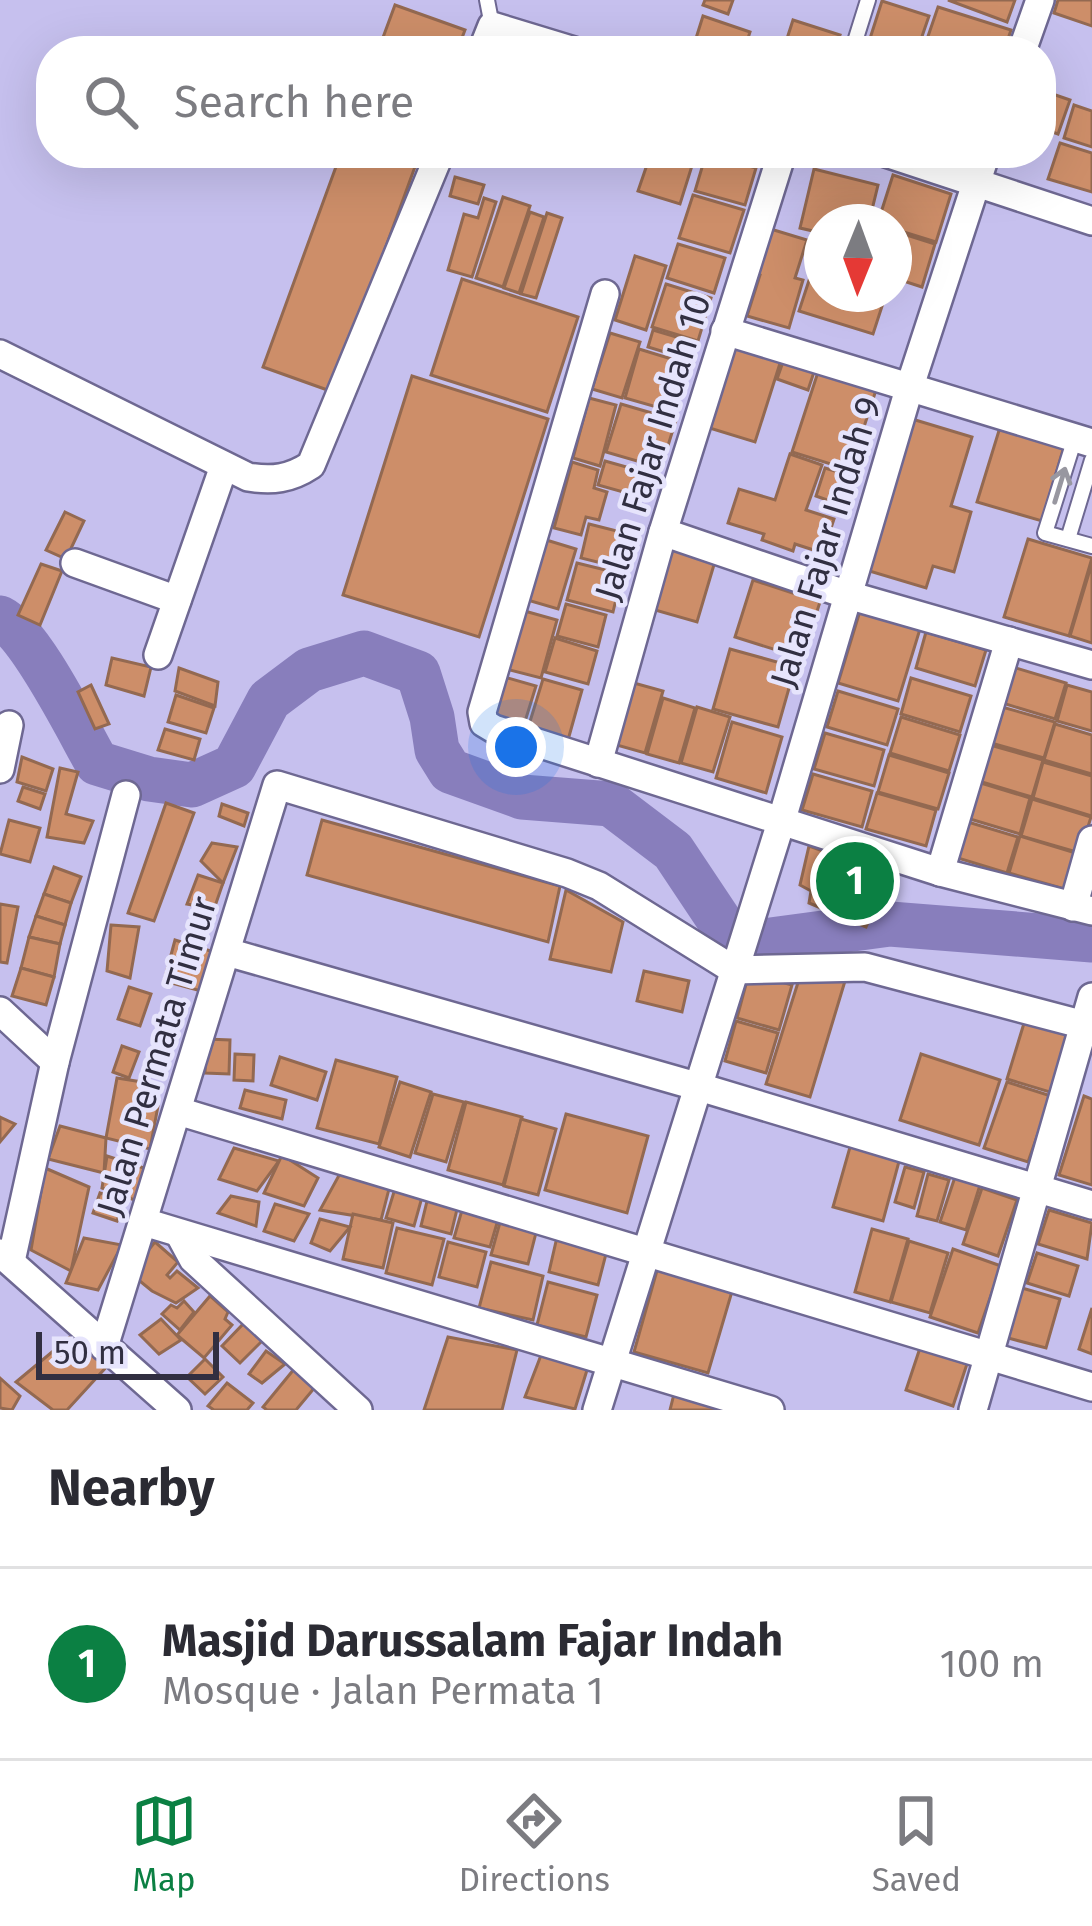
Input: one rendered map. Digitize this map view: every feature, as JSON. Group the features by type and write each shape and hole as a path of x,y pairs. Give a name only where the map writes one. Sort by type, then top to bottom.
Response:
{"street":[{"path":"1027,36 1040,0"},
{"path":"487,26 522,36"},
{"path":"0,354 248,477 295,476 311,465 434,168"},
{"name":"Jalan Fajar Indah 10","path":"598,763 663,532 777,168"},
{"path":"930,168 1092,221"},
{"name":"Jalan Fajar Indah 9","path":"597,1410 980,168"},
{"path":"605,294 482,712 489,727 940,872 1082,909 1092,840"},
{"path":"725,331 1086,447"},
{"path":"158,656 224,466"},
{"path":"663,532 848,595 1092,664"},
{"path":"74,563 177,600"},
{"path":"940,872 1009,641"},
{"path":"1,765 9,725"},
{"name":"Jalan Permata Timur","path":"104,1347 277,785 567,873 599,886 736,966"},
{"path":"126,795 5,1257 177,1410"},
{"path":"227,952 1092,1205"},
{"path":"736,966 865,968 1088,1026"},
{"path":"973,1410 1035,1187 1088,1026 1092,997"},
{"path":"0,1011 55,1062"},
{"path":"178,1111 1092,1387"},
{"path":"144,1222 770,1410"},
{"path":"180,1235 193,1259 358,1410"}],"lane":[{"path":"857,36 868,0"},
{"path":"1068,539 1086,447"},
{"path":"1086,447 1045,533 1092,546"}],"building":[{"path":"705,0 733,0 728,14 703,5"},
{"path":"948,0 1015,0 1007,22"},
{"path":"1058,0 1092,0 1092,26 1054,13"},
{"path":"882,1 929,16 922,36 871,36"},
{"path":"395,5 465,30 463,36 384,36"},
{"path":"938,7 1011,30 1009,36 928,36"},
{"path":"703,16 750,32 749,36 697,36"},
{"path":"793,20 840,35 840,36 788,36"},
{"path":"1056,95 1070,100 1056,133"},
{"path":"1074,105 1092,111 1092,147 1064,138"},
{"path":"1060,143 1092,153 1092,192 1048,179 1056,168"},
{"path":"336,168 415,168 333,392 263,367"},
{"path":"646,168 691,168 680,204 638,191"},
{"path":"702,168 756,168 745,205 695,191"},
{"path":"814,169 878,185 873,204 806,204"},
{"path":"893,175 951,194 936,242 912,235 912,204 884,204"},
{"path":"455,177 484,185 478,204 450,196"},
{"path":"693,195 744,210 730,253 679,238"},
{"path":"503,197 530,206 503,287 476,278"},
{"path":"484,198 496,202 472,277 448,270 464,214 478,218"},
{"path":"530,212 544,217 519,293 504,288"},
{"path":"547,213 562,218 536,298 521,294"},
{"path":"764,227 804,239 795,278 803,280 789,328 747,316 760,275 750,272"},
{"path":"912,237 935,244 922,287 912,284"},
{"path":"678,244 725,258 714,293 667,278"},
{"path":"635,256 666,266 646,330 615,320"},
{"path":"462,279 578,317 547,412 431,375"},
{"path":"666,284 711,298 698,341 652,327"},
{"path":"804,296 804,312 880,312 873,334 799,311"},
{"path":"653,330 690,341 684,358 648,347"},
{"path":"610,333 640,342 622,398 592,389"},
{"path":"730,341 782,357 755,442 703,426"},
{"path":"639,349 688,364 674,412 625,398"},
{"path":"784,359 815,369 808,390 777,379"},
{"path":"818,372 876,390 850,470 792,452"},
{"path":"412,376 548,419 479,637 343,595"},
{"path":"589,398 616,405 600,466 573,458"},
{"path":"621,404 676,420 661,468 606,452"},
{"path":"912,419 972,437 951,506 971,512 954,572 933,566 926,588 866,570"},
{"path":"1001,424 1065,443 1042,521 977,502"},
{"path":"790,454 822,465 806,510 834,519 823,553 795,544 793,551 762,540 764,534 728,523 739,489 775,500"},
{"path":"605,461 648,473 641,497 598,485"},
{"path":"572,462 598,470 594,488 607,492 599,520 586,517 581,535 554,528"},
{"path":"825,468 848,475 838,504 816,496"},
{"path":"65,512 84,521 66,559 46,550"},
{"path":"589,524 629,534 621,568 581,558"},
{"path":"543,539 576,549 558,609 524,599"},
{"path":"1028,539 1092,558 1069,636 1004,617"},
{"path":"667,544 716,558 697,622 648,608"},
{"path":"577,563 622,574 613,612 567,600"},
{"path":"1092,563 1092,643 1070,636"},
{"path":"41,564 62,571 40,625 18,615"},
{"path":"753,580 820,602 802,658 735,637"},
{"path":"566,604 606,615 598,647 557,636"},
{"path":"521,610 557,620 541,678 506,669"},
{"path":"860,611 920,629 898,701 838,683"},
{"path":"926,632 986,650 975,686 916,668"},
{"path":"555,638 597,651 588,684 545,672"},
{"path":"730,649 795,667 778,727 713,709"},
{"path":"112,658 151,667 144,696 106,685"},
{"path":"1006,665 1066,683 1055,719 996,701"},
{"path":"179,668 218,682 215,706 175,691"},
{"path":"501,676 536,686 523,728 489,718"},
{"path":"911,678 971,696 960,732 901,714"},
{"path":"543,679 582,690 568,740 528,728"},
{"path":"623,680 663,691 645,753 606,742"},
{"path":"91,685 109,724 95,729 78,692"},
{"path":"1067,685 1092,692 1092,731 1057,721"},
{"path":"838,691 898,709 887,745 827,727"},
{"path":"176,695 214,708 206,733 168,722"},
{"path":"663,698 695,708 679,763 647,754"},
{"path":"995,705 1055,722 1044,758 984,741"},
{"path":"697,707 730,717 713,772 681,763"},
{"path":"901,717 960,735 949,771 890,753"},
{"path":"732,722 782,737 766,793 716,778"},
{"path":"1055,724 1092,735 1092,774 1044,760"},
{"path":"165,729 200,739 194,760 158,750"},
{"path":"825,733 884,750 874,786 814,769"},
{"path":"983,743 1043,760 1032,797 972,779"},
{"path":"889,755 949,773 938,809 878,792"},
{"path":"22,757 53,769 46,791 17,782"},
{"path":"1043,762 1092,776 1092,816 1033,798"},
{"path":"60,768 78,772 66,814 93,821 84,843 47,837"},
{"path":"813,774 872,791 862,827 802,810"},
{"path":"971,780 1030,798 1020,834 960,816"},
{"path":"23,787 45,794 40,809 18,801"},
{"path":"877,793 936,810 926,846 866,829"},
{"path":"1032,799 1091,817 1080,853 1021,836"},
{"path":"166,803 194,813 154,921 128,913"},
{"path":"222,804 248,813 244,826 219,816"},
{"path":"958,819 1018,837 1007,873 948,855"},
{"path":"9,820 40,828 30,862 0,854"},
{"path":"322,820 560,886 548,942 307,875"},
{"path":"1020,836 1079,854 1068,890 1009,873"},
{"path":"212,843 237,847 223,883 201,861"},
{"path":"809,846 888,874 866,927 809,903 811,891 800,885"},
{"path":"54,867 81,877 71,903 44,894"},
{"path":"198,875 223,883 214,909 187,904"},
{"path":"566,890 623,922 611,972 550,959"},
{"path":"44,894 71,903 65,925 36,916"},
{"path":"0,904 18,907 7,963 0,962"},
{"path":"36,916 65,925 60,944 29,937"},
{"path":"111,925 139,927 130,978 107,971"},
{"path":"29,937 60,944 54,977 21,968"},
{"path":"175,940 217,953 201,991 164,981"},
{"path":"21,968 54,977 46,1005 12,996"},
{"path":"644,971 689,981 682,1012 637,1001"},
{"path":"848,971 810,1097 766,1084 801,973"},
{"path":"749,973 792,985 779,1030 737,1018"},
{"path":"129,987 151,994 140,1026 118,1019"},
{"path":"1025,1020 1071,1035 1053,1093 1007,1079"},
{"path":"736,1021 778,1033 766,1073 725,1061"},
{"path":"206,1039 230,1040 229,1074 205,1073"},
{"path":"122,1046 139,1052 129,1078 113,1072"},
{"path":"235,1054 254,1055 253,1081 234,1080"},
{"path":"921,1054 1000,1080 979,1145 900,1120"},
{"path":"280,1057 326,1072 317,1100 271,1085"},
{"path":"336,1060 397,1077 379,1144 317,1128"},
{"path":"117,1078 142,1082 138,1093 158,1106 150,1149 106,1138"},
{"path":"400,1082 431,1092 410,1157 379,1147"},
{"path":"1007,1082 1051,1096 1028,1162 984,1148"},
{"path":"245,1090 286,1100 282,1119 240,1108"},
{"path":"433,1094 464,1102 446,1162 415,1153"},
{"path":"1084,1096 1092,1099 1092,1185 1059,1175"},
{"path":"466,1102 522,1117 503,1185 448,1170"},
{"path":"566,1114 648,1136 627,1213 545,1190"},
{"path":"0,1117 15,1124 0,1142"},
{"path":"521,1119 556,1129 538,1195 504,1186"},
{"path":"60,1126 106,1138 104,1173 48,1159"},
{"path":"852,1140 901,1154 883,1221 833,1207"},
{"path":"234,1148 279,1161 257,1191 219,1179"},
{"path":"282,1155 318,1178 304,1206 264,1193"},
{"path":"107,1156 150,1170 140,1202 102,1188"},
{"path":"905,1167 924,1172 914,1208 895,1202"},
{"path":"45,1168 89,1187 71,1271 31,1250"},
{"path":"343,1168 390,1185 381,1220 320,1210"},
{"path":"928,1174 949,1180 937,1221 917,1216"},
{"path":"955,1177 980,1185 966,1230 940,1222"},
{"path":"397,1182 424,1190 414,1226 386,1218"},
{"path":"982,1188 1017,1200 998,1256 963,1244"},
{"path":"100,1193 124,1201 117,1221 93,1213"},
{"path":"429,1193 459,1201 451,1234 421,1226"},
{"path":"231,1196 259,1202 256,1226 218,1213"},
{"path":"464,1203 500,1213 490,1247 454,1238"},
{"path":"275,1204 309,1214 294,1241 264,1231"},
{"path":"1049,1210 1092,1223 1087,1259 1038,1244"},
{"path":"353,1214 393,1223 383,1268 343,1259"},
{"path":"502,1215 538,1225 528,1264 491,1255"},
{"path":"320,1219 350,1227 330,1251 311,1243"},
{"path":"397,1228 444,1239 432,1285 386,1273"},
{"path":"872,1229 908,1239 890,1302 855,1292"},
{"path":"557,1237 607,1250 598,1285 549,1272"},
{"path":"84,1238 122,1245 98,1290 66,1283"},
{"path":"909,1241 948,1253 930,1313 891,1302"},
{"path":"155,1242 178,1262 167,1275 170,1278 177,1271 198,1288 176,1303 130,1273"},
{"path":"448,1242 486,1252 477,1287 439,1277"},
{"path":"953,1249 1001,1266 978,1333 930,1317"},
{"path":"1037,1253 1078,1266 1069,1296 1027,1283"},
{"path":"491,1262 543,1276 533,1320 479,1308"},
{"path":"658,1267 733,1288 708,1373 634,1352"},
{"path":"548,1282 597,1295 586,1337 537,1325"},
{"path":"1022,1288 1060,1299 1046,1348 1008,1338"},
{"path":"210,1296 228,1312 225,1319 232,1325 204,1358 177,1335"},
{"path":"184,1301 194,1312 180,1330 162,1314"},
{"path":"1092,1308 1092,1354 1079,1349"},
{"path":"161,1319 181,1340 159,1354 140,1335"},
{"path":"247,1320 265,1338 240,1363 222,1346"},
{"path":"76,1332 110,1363 67,1410 53,1410 16,1382"},
{"path":"448,1337 517,1350 502,1410 424,1410"},
{"path":"920,1348 967,1364 953,1406 906,1390"},
{"path":"543,1350 587,1370 575,1409 525,1397"},
{"path":"266,1351 285,1364 262,1383 249,1374"},
{"path":"205,1359 223,1377 205,1394 187,1377"},
{"path":"295,1368 316,1386 296,1410 267,1410 263,1407"},
{"path":"0,1378 20,1396 12,1410 0,1408"},
{"path":"227,1383 253,1403 247,1410 208,1406"},
{"path":"675,1390 724,1404 722,1410 670,1410"}],"waterway":[{"path":"0,618 26,642 97,763 149,779 192,785 234,766 269,700 309,670 364,653 418,673 437,750 450,771 522,797 611,804 673,851 725,929 764,941 890,924 1092,940"}],"place":[{"name":"Masjid Darussalam Fajar Indah","path":"855,881"}]}
